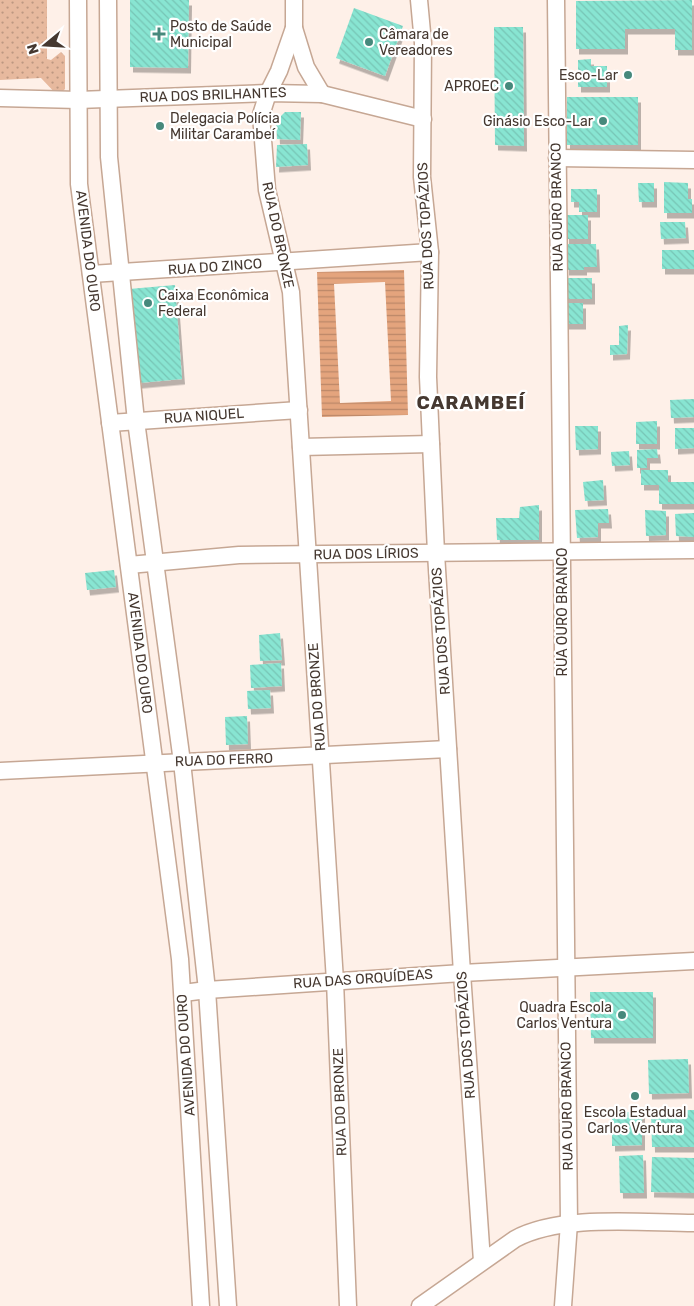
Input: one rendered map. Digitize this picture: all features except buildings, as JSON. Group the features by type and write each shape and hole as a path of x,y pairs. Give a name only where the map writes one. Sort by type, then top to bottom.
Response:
{"street":[{"name":"AVENIDA DO OURO","path":"78,0 79,184 129,565 182,994 201,1306"},
{"name":"AVENIDA DO OURO","path":"108,0 109,157 136,420 182,762 207,990 228,1306"},
{"path":"294,0 294,28 306,67 322,94"},
{"name":"RUA DOS TOPÁZIOS","path":"419,0 423,43 422,177 430,252 428,377 436,553 482,1262"},
{"name":"RUA OURO BRANCO","path":"556,0 568,1223 563,1306"},
{"name":"RUA DO BRONZE","path":"294,28 261,115 266,190 291,292 335,981 348,1306"},
{"name":"RUA DOS BRILHANTES","path":"0,98 78,100 268,93 322,94 423,119"},
{"path":"557,158 694,160"},
{"name":"RUA DO ZINCO","path":"91,274 430,252"},
{"name":"RUA NIQUEL","path":"110,422 299,410"},
{"path":"301,447 431,444"},
{"name":"RUA DOS LÍRIOS","path":"129,565 239,555 694,550"},
{"name":"RUA DO FERRO","path":"0,771 448,749"},
{"name":"RUA DAS ORQUÍDEAS","path":"182,994 207,990 335,981 694,961"},
{"path":"420,1306 530,1230 568,1223 694,1223"}],"shaded area":[{"path":"0,0 47,0 47,59 51,60 61,52 65,56 65,89 58,96 41,78 0,80"},
{"path":"404,270 408,415 322,417 317,272","holes":["385,282 391,401 340,403 334,284"]}],"place":[{"name":"Posto de Saúde Municipal","path":"159,34"},
{"name":"Câmara de Vereadores","path":"369,42"},
{"name":"Esco-Lar","path":"628,75"},
{"name":"APROEC","path":"509,86"},
{"name":"Ginásio Esco-Lar","path":"603,121"},
{"name":"Delegacia Polícia Militar Carambeí","path":"160,126"},
{"name":"Caixa Econômica Federal","path":"148,303"},
{"name":"Quadra Escola Carlos Ventura","path":"622,1015"},
{"name":"Escola Estadual Carlos Ventura","path":"635,1096"}],"district":[{"name":"CARAMBEÍ","path":"471,402"}]}
